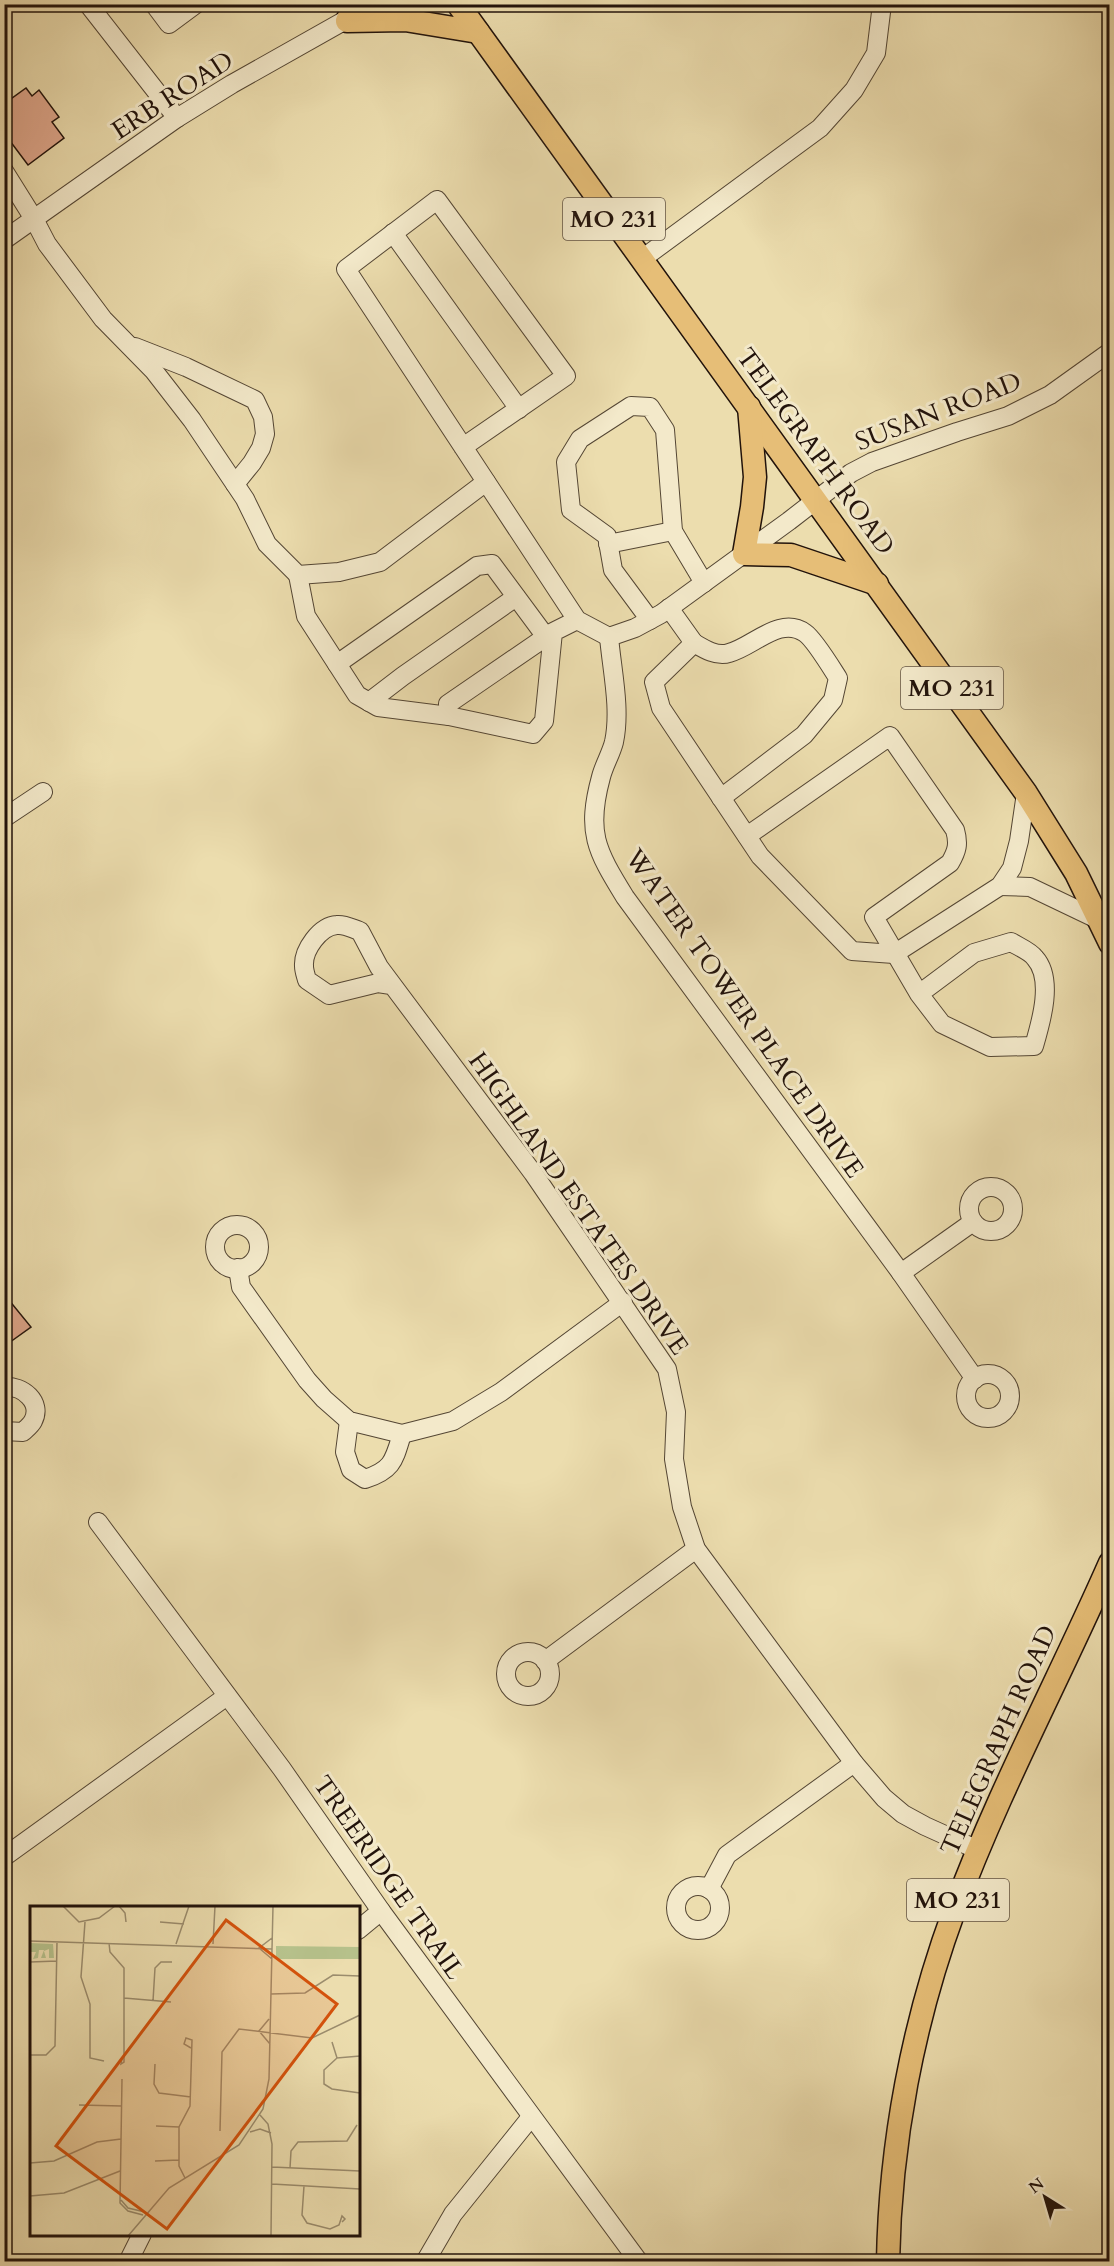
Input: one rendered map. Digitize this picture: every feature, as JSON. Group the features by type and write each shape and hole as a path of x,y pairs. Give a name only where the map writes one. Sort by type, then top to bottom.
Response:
{"main road":[{"name":"TELEGRAPH ROAD","path":"458,4 1026,793 1076,873 1110,943"},
{"path":"351,13 478,33"},
{"path":"748,406 755,477 744,554 791,555 877,584"},
{"name":"TELEGRAPH ROAD","path":"883,2260 897,2149 913,2054 927,1995 950,1923 978,1850 1110,1563"}],"street":[{"path":"88,4 177,118"},
{"path":"154,4 169,24 196,4"},
{"name":"ERB ROAD","path":"4,240 177,118 351,13 374,4"},
{"path":"642,259 820,128 854,90 876,52 882,4"},
{"path":"4,171 47,244 103,319 154,371 192,420 245,499 267,544 298,575 306,616 357,695 378,707 449,716 533,734 544,721 549,635 516,597 492,564 477,566 337,664"},
{"path":"463,447 566,376 437,200 346,269 486,482 577,620 609,637 650,620 669,609 817,500"},
{"path":"393,233 519,409"},
{"path":"127,344 186,366 255,400 263,417 265,434 261,448 235,484"},
{"name":"SUSAN ROAD","path":"817,500 851,473 872,462 1008,416 1050,395 1110,352"},
{"path":"650,620 613,570 607,536 571,510 566,462 580,439 631,406 650,407 664,430 673,531 704,583"},
{"path":"298,575 339,572 380,562 486,482"},
{"path":"608,544 673,531"},
{"path":"369,702 516,597"},
{"path":"669,609 694,643 710,652 727,654 779,629 793,627 807,634 838,678 833,700 804,735 721,798"},
{"path":"449,716 448,704 549,635 577,620"},
{"name":"WATER TOWER PLACE DRIVE","path":"609,637 616,702 614,742 602,774 593,809 594,833 605,864 625,897 901,1273 975,1379"},
{"path":"694,643 654,682 661,708 760,856 852,951 894,954 1000,886 1012,868 1019,841 1026,793"},
{"path":"747,836 890,736 955,830 958,840 958,851 950,863 874,917 894,954 920,994 942,1024 990,1047 1034,1046 1044,1010 1044,973 1035,957 1011,942 974,952 920,994"},
{"path":"4,818 43,792"},
{"path":"1000,886 1029,887 1099,920"},
{"name":"HIGHLAND ESTATES DRIVE","path":"392,985 378,983 329,995 307,980 304,964 309,947 322,931 335,925 344,925 360,931 379,967 533,1173 667,1369 676,1412 674,1459 682,1507 696,1549 854,1763 884,1798 903,1814 978,1850"},
{"path":"901,1273 973,1222"},
{"path":"238,1268 241,1287 307,1380 324,1399 349,1420 402,1434 453,1421 482,1404 623,1302"},
{"path":"4,1388 14,1386 33,1400 36,1409 33,1421 23,1432 4,1431"},
{"path":"349,1420 345,1452 351,1470 365,1479 380,1474 394,1461 402,1434"},
{"name":"TREERIDGE TRAIL","path":"98,1522 282,1769 381,1911 639,2262"},
{"path":"545,1661 696,1549"},
{"path":"4,1857 227,1696"},
{"path":"709,1889 727,1855 854,1763"},
{"path":"360,1928 381,1911"},
{"path":"425,2262 453,2214 531,2117"},
{"path":"128,2262 141,2236"}],"building":[{"path":"26,88 32,96 39,90 59,117 52,122 64,138 28,165 4,133 4,104"},
{"path":"4,1294 31,1327 6,1345 4,1344"}]}
